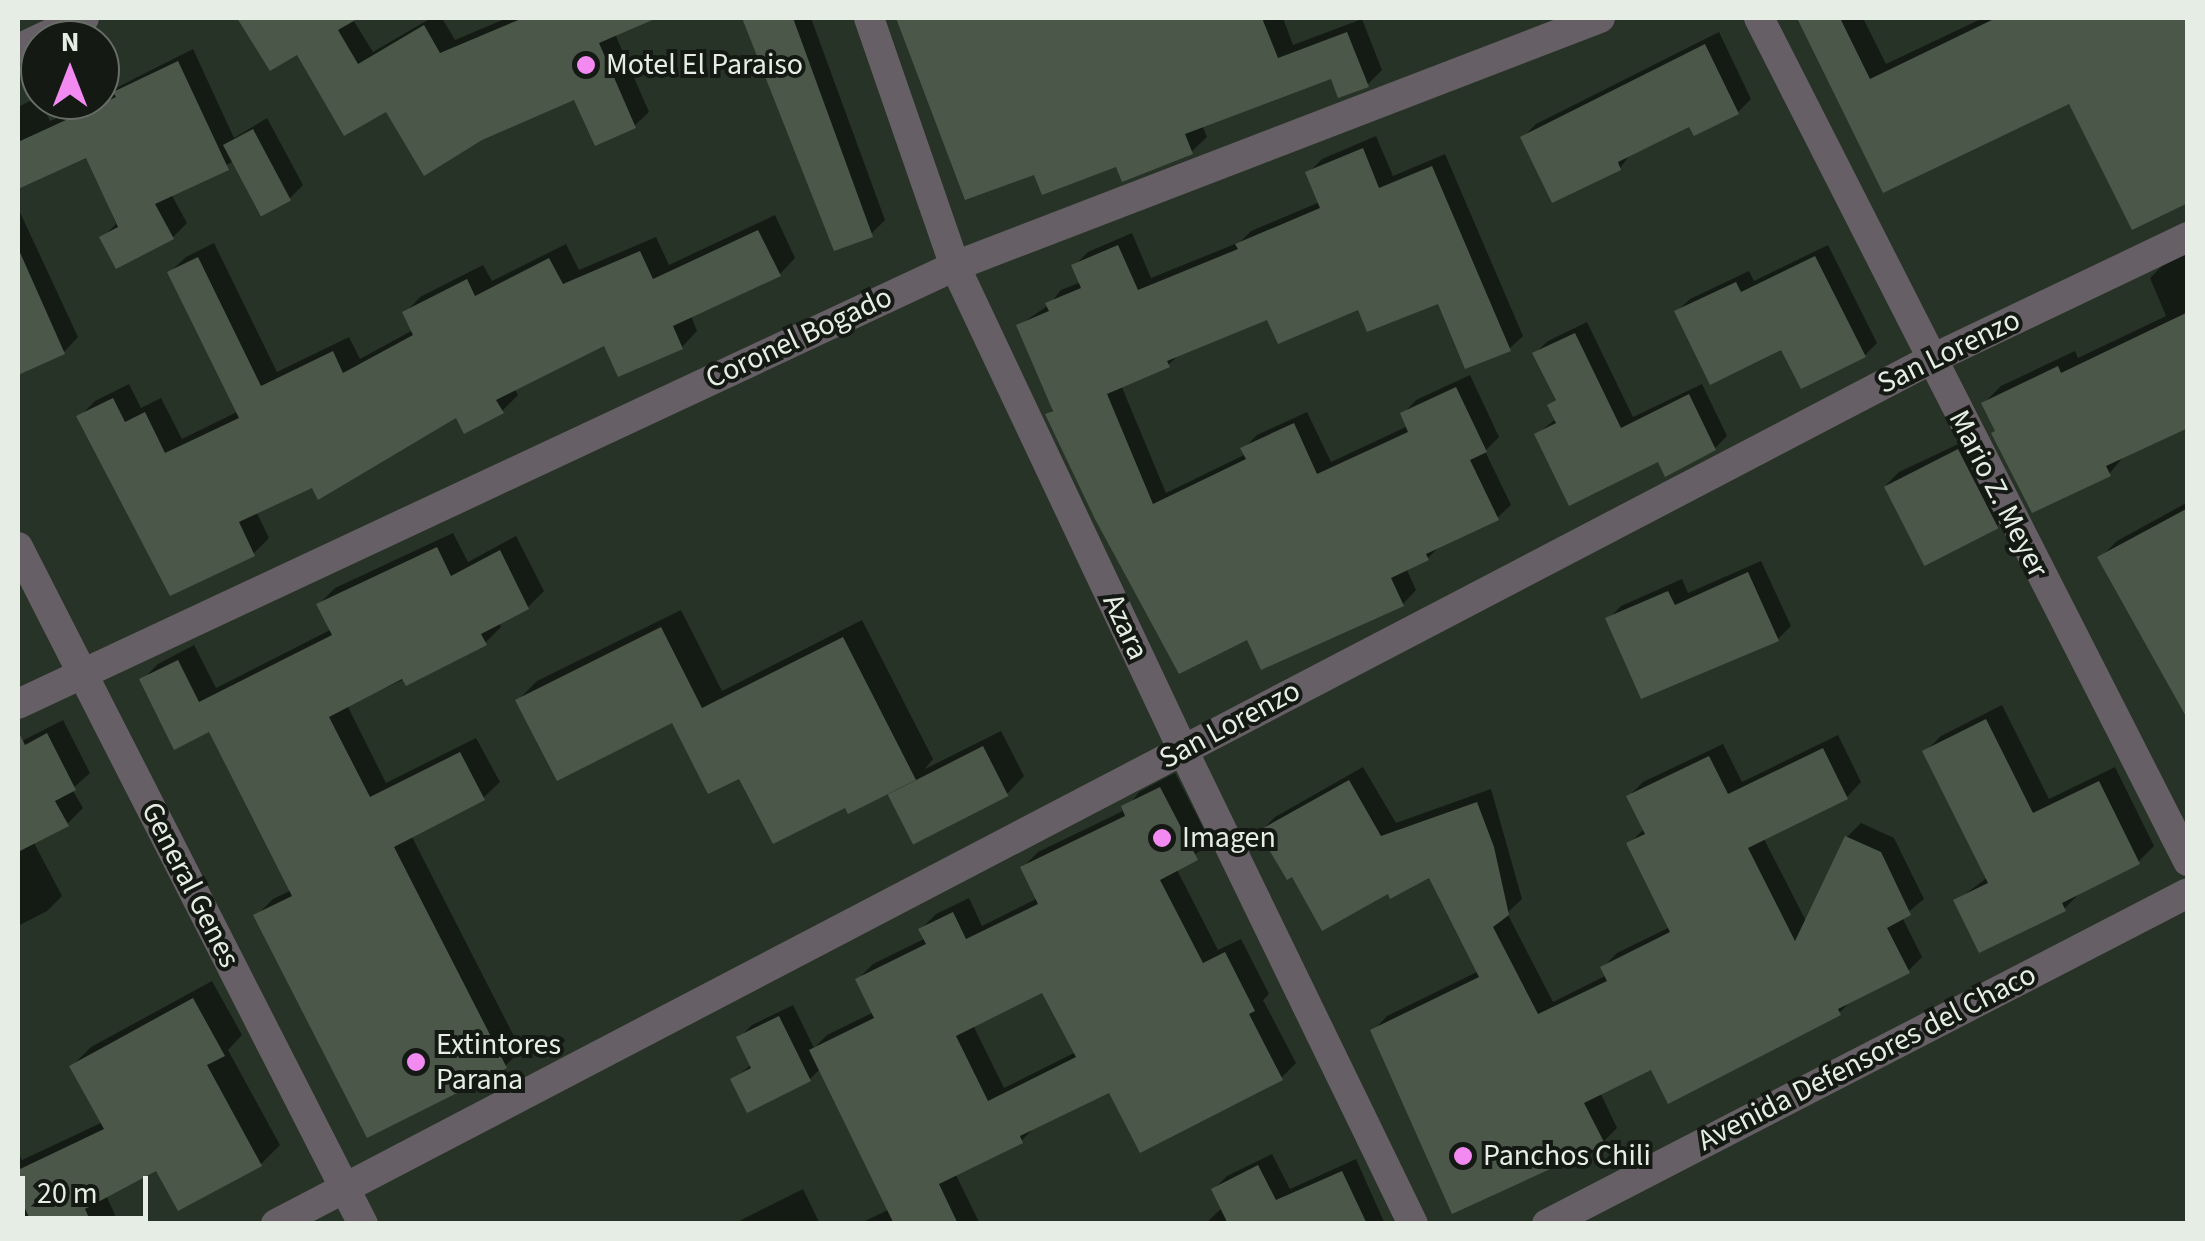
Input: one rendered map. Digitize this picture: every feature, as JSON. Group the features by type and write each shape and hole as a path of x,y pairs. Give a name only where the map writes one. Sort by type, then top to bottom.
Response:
{"street":[{"path":"18,50 84,18"},
{"name":"Azara","path":"870,18 955,266 1183,750 1414,1224"},
{"name":"Coronel Bogado","path":"18,704 955,266 1600,18"},
{"name":"Mario Z. Meyer","path":"1758,18 2188,861"},
{"name":"San Lorenzo","path":"276,1224 1930,360 2188,236"},
{"name":"General Genes","path":"18,547 363,1224"},
{"name":"Avenida Defensores del Chaco","path":"1546,1224 2188,893"}],"building":[{"path":"237,18 359,18 338,30 358,64 424,25 440,53 523,18 657,18 599,43 636,128 595,146 574,100 482,140 424,176 386,112 344,136 297,55 270,71"},
{"path":"742,18 793,18 873,237 834,251"},
{"path":"896,18 1262,18 1278,58 1347,32 1369,87 1338,98 1331,79 1185,134 1193,154 1122,182 1116,167 1042,195 1034,175 965,200"},
{"path":"1797,18 1840,18 1870,79 1996,18 2188,18 2188,203 2132,230 2069,104 1883,193"},
{"path":"1705,44 1739,114 1694,136 1689,127 1618,162 1621,170 1552,203 1520,137"},
{"path":"178,61 229,170 155,204 174,239 116,269 99,237 118,227 86,158 18,189 18,142 66,120 120,120 120,89"},
{"path":"253,129 291,201 261,216 223,145"},
{"path":"1363,148 1379,188 1432,166 1511,351 1465,369 1438,304 1367,332 1358,310 1278,344 1267,320 1167,361 1170,367 1107,394 1153,504 1246,459 1240,448 1294,423 1317,474 1408,432 1400,413 1456,387 1487,452 1470,460 1499,520 1426,554 1429,560 1391,578 1404,606 1261,670 1247,640 1179,674 1095,519 1045,414 1053,411 1016,325 1049,311 1045,303 1081,288 1071,265 1118,245 1138,290 1238,249 1235,244 1320,208 1305,172"},
{"path":"758,230 781,276 673,326 683,349 618,377 604,346 496,400 504,413 464,434 456,418 318,500 312,488 239,522 255,556 170,596 76,416 113,398 125,422 145,412 165,453 239,418 167,272 198,257 261,386 333,351 343,373 413,335 402,312 467,279 475,296 549,258 563,284 640,251 653,279"},
{"path":"18,248 65,354 18,375"},
{"path":"1815,256 1866,357 1801,389 1781,350 1710,385 1674,311 1736,282 1741,292"},
{"path":"2188,312 2188,428 2106,466 2111,476 2032,513 1991,433 1995,431 1981,403 2058,366 2061,373"},
{"path":"1575,333 1621,428 1689,394 1716,450 1665,477 1658,462 1569,506 1534,434 1556,423 1547,405 1556,400 1532,353"},
{"path":"1958,449 1998,528 1924,566 1884,487"},
{"path":"2188,508 2188,720 2097,557"},
{"path":"437,547 451,576 500,550 529,609 481,634 487,645 406,686 402,679 329,717 370,797 460,752 485,800 394,847 507,1068 367,1138 253,915 292,896 209,732 174,750 139,679 178,660 199,702 332,635 316,604"},
{"path":"1748,572 1779,641 1641,699 1605,618 1668,591 1675,605"},
{"path":"661,627 702,708 843,637 916,780 848,814 845,808 773,844 739,779 708,794 672,723 557,781 515,700"},
{"path":"1986,719 2033,813 2099,781 2140,864 2062,903 2066,911 1979,953 1953,900 1988,883 1922,751"},
{"path":"18,731 25,745 47,733 76,790 55,801 69,826 18,852"},
{"path":"983,746 1008,796 913,844 888,795"},
{"path":"1823,748 1848,799 1748,848 1795,941 1845,836 1881,852 1911,915 1887,928 1910,973 1838,1009 1841,1015 1668,1104 1651,1070 1584,1103 1605,1144 1452,1214 1370,1030 1479,977 1429,878 1390,899 1388,894 1322,931 1292,877 1287,880 1258,831 1349,780 1381,836 1477,802 1494,847 1509,915 1493,927 1538,1014 1607,981 1600,967 1670,932 1626,843 1645,834 1626,796 1709,756 1728,794"},
{"path":"1160,787 1198,860 1160,880 1203,963 1225,952 1255,1011 1249,1014 1283,1080 1140,1153 1109,1093 1020,1136 1023,1143 939,1184 958,1224 894,1224 809,1050 874,1018 855,979 926,944 918,929 953,912 966,939 1038,904 1020,867 1125,816 1121,806","holes":["1042,993 1076,1057 988,1101 956,1036"]},
{"path":"193,998 225,1056 207,1065 262,1166 178,1211 156,1171 85,1209 92,1224 32,1224 18,1193 18,1170 104,1129 69,1066"},
{"path":"779,1016 811,1081 747,1113 730,1079 751,1068 736,1037"},
{"path":"1258,1165 1276,1200 1342,1171 1367,1224 1223,1224 1227,1222 1211,1189"}],"place":[{"name":"Motel El Paraiso","path":"586,65"},
{"name":"Imagen","path":"1162,838"},
{"name":"Extintores Parana","path":"416,1062"},
{"name":"Panchos Chili","path":"1463,1156"}]}
